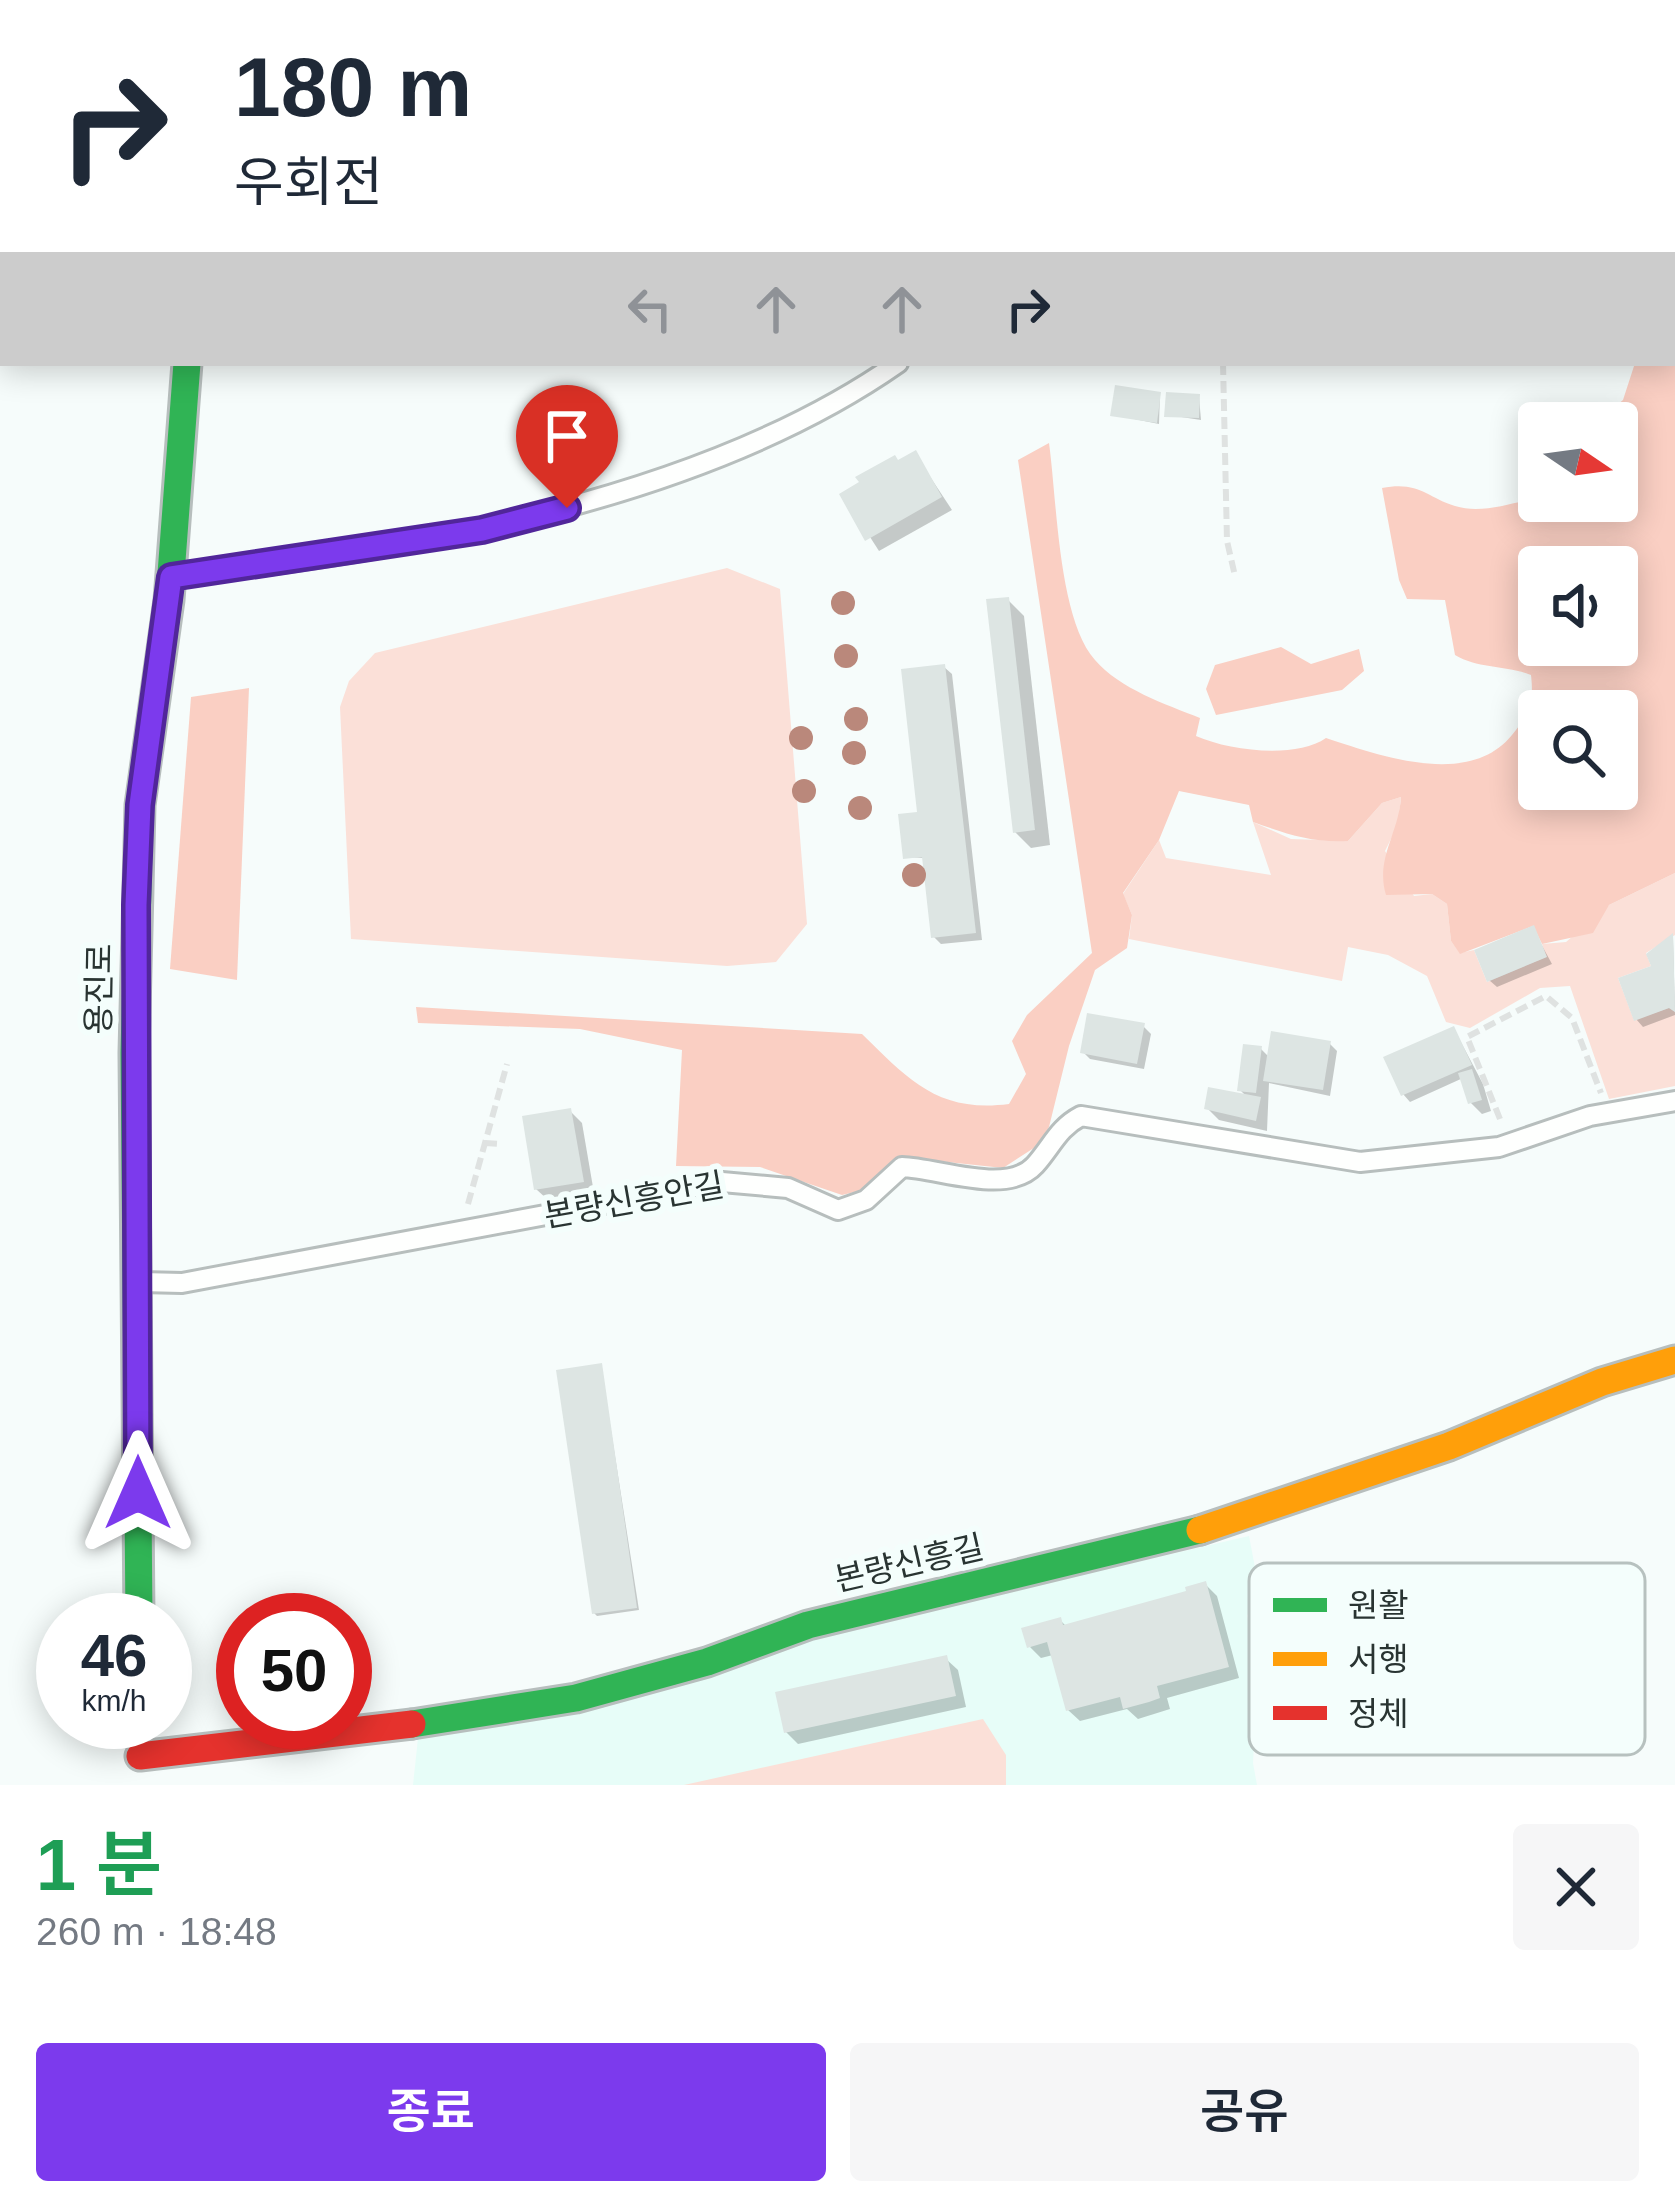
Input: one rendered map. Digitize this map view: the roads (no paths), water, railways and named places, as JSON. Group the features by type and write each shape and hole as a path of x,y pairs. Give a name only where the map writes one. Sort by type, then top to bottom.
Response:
{"street":[{"name":"용진로","path":"139,1593 134,1053 140,805 171,577 188,366"},
{"name":"본량신흥길","path":"140,1756 487,1715 576,1699 707,1662 808,1624 1197,1531 1449,1446 1583,1389 1675,1360"},
{"path":"140,1749 141,1785"}],"lane":[{"path":"171,577 482,530 567,508 807,419 853,397 894,366"},
{"name":"본량신흥안길","path":"136,1281 182,1283 722,1182 759,1181 838,1210 854,1208 902,1167 1007,1178 1032,1169 1064,1124 1081,1116 1360,1162 1516,1141 1607,1114 1675,1101"}]}
